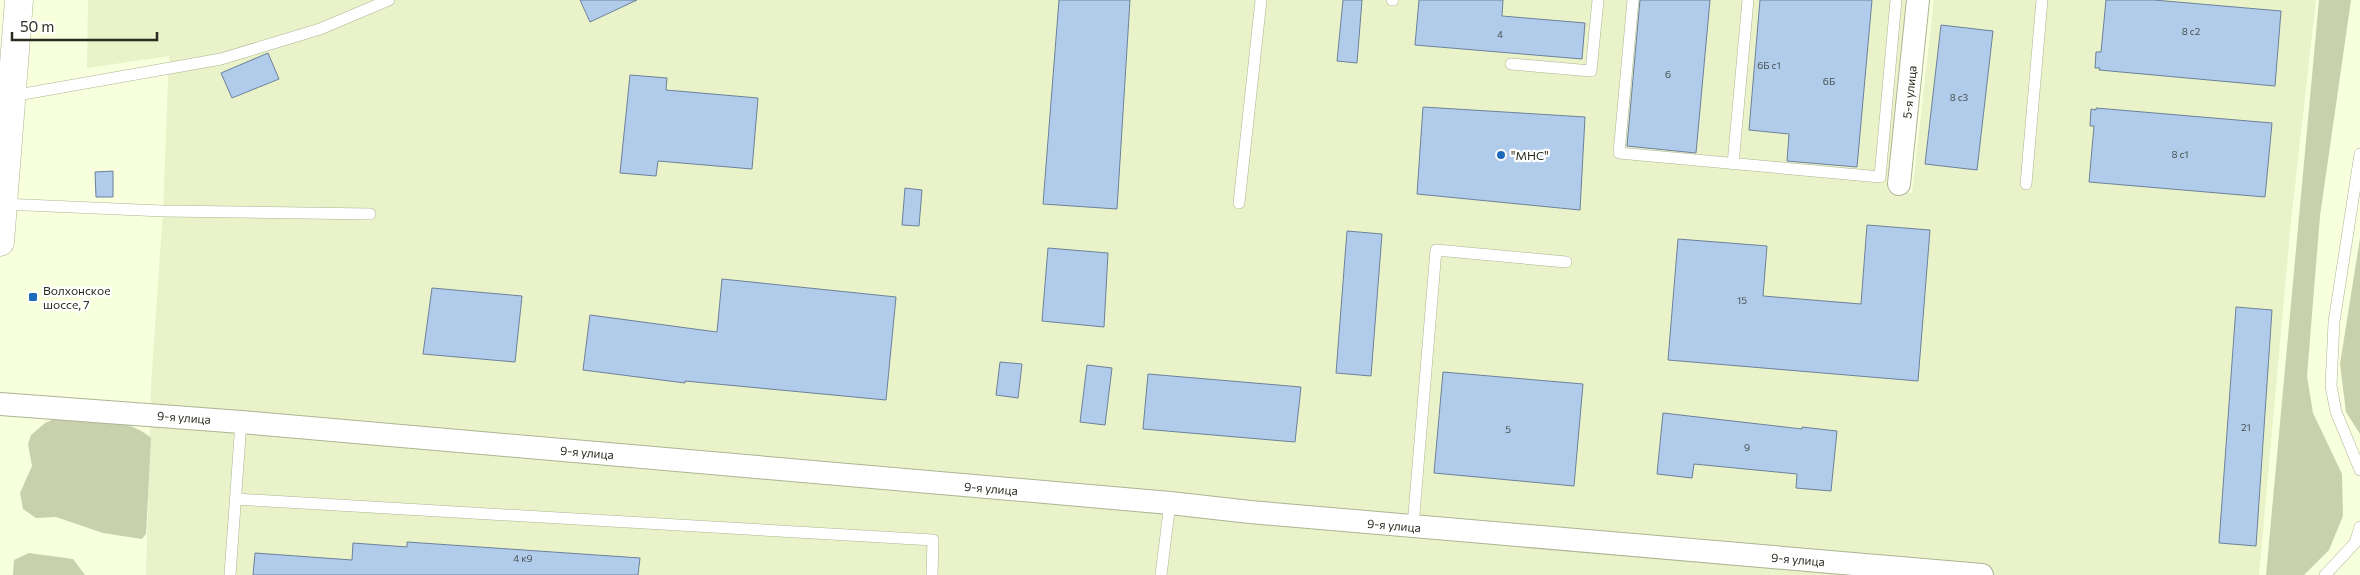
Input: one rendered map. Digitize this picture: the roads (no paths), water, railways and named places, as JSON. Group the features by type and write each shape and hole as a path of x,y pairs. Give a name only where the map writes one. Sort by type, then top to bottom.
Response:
{"main road":[{"path":"0,242 12,96 11,37 19,0"}],"street":[{"name":"5-я улица","path":"1900,184 1918,0"},
{"name":"9-я улица","path":"0,404 240,422 1982,575"}],"lane":[{"path":"12,96 221,59 320,29 389,0"},
{"path":"1239,203 1261,0"},
{"path":"1511,64 1591,71 1598,0"},
{"path":"1633,0 1619,153 1880,177 1896,0"},
{"path":"1733,164 1748,0"},
{"path":"2026,184 2042,0"},
{"path":"2360,154 2334,322 2331,386 2336,412 2360,470"},
{"path":"3,204 163,211 370,214"},
{"path":"1413,526 1436,250 1566,262"},
{"path":"230,575 240,422"},
{"path":"235,499 933,540 932,575"},
{"path":"1161,575 1170,503"},
{"path":"2325,575 2355,543 2360,527"}],"place":[{"name":"\"МНС\"","path":"1501,155"},
{"name":"Волхонское шоссе, 7","path":"33,297"}]}
